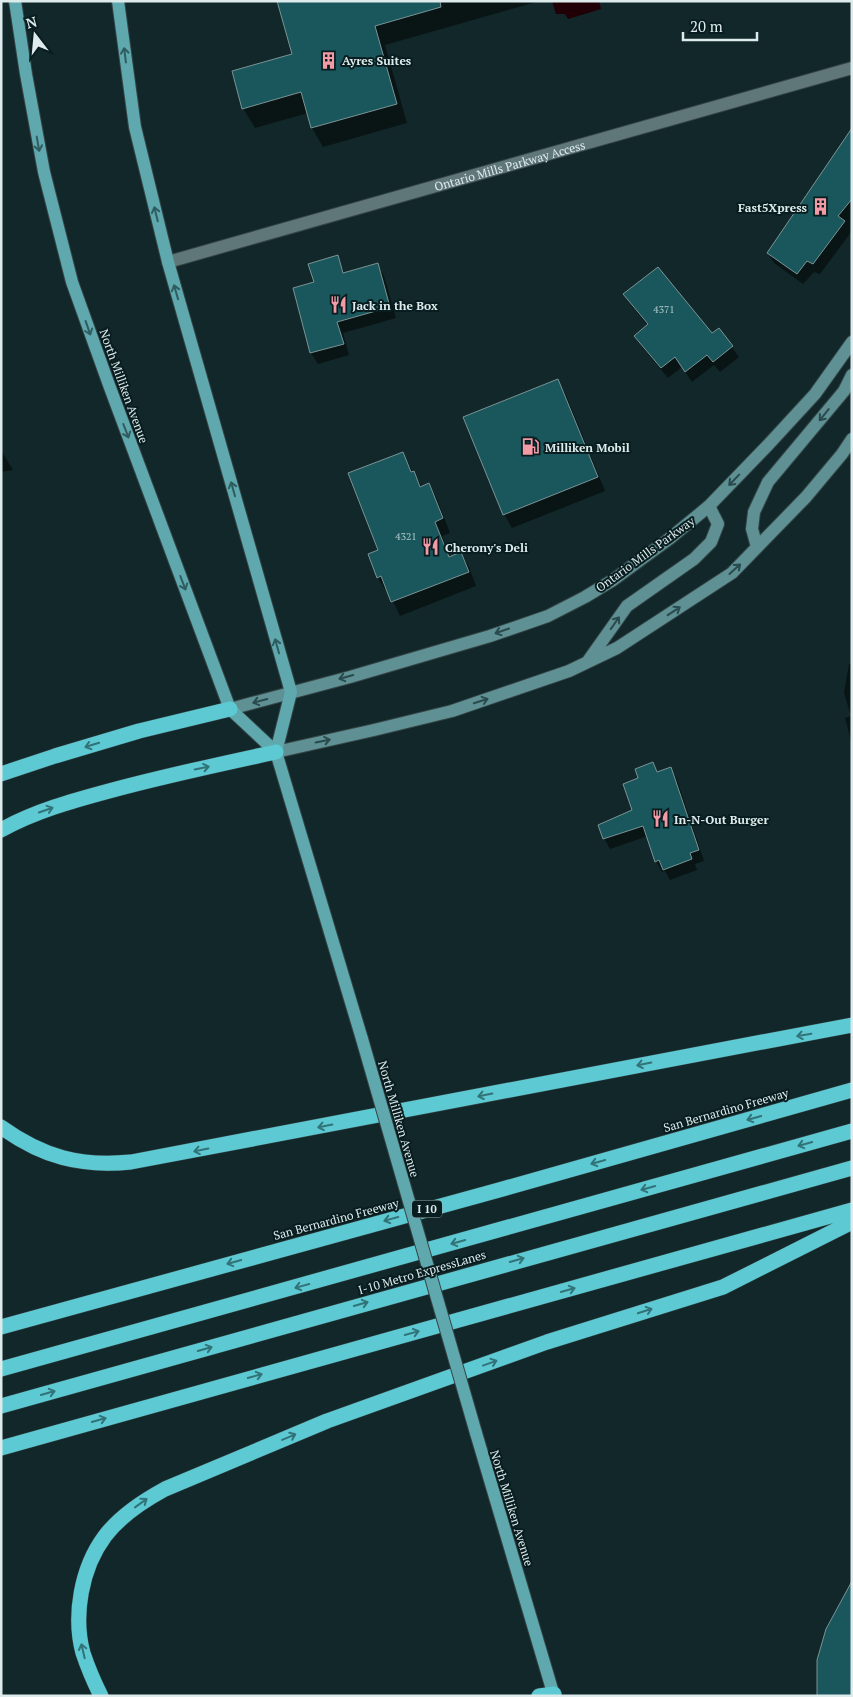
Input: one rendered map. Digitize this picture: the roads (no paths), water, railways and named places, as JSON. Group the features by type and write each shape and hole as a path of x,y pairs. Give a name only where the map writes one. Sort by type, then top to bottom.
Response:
{"highway":[{"path":"1,774 139,731 230,709"},
{"path":"1,830 25,818 71,801 158,778 276,752"},
{"path":"1,1127 33,1147 59,1158 88,1164 132,1162 852,1026"},
{"name":"San Bernardino Freeway","path":"1,1327 852,1090"},
{"name":"I-10 Metro ExpressLanes","path":"1,1369 852,1131"},
{"name":"I-10 Metro ExpressLanes","path":"1,1406 852,1168"},
{"path":"1,1448 852,1210"},
{"path":"101,1696 89,1671 83,1651 79,1620 82,1591 87,1571 105,1536 131,1510 148,1498 165,1489 327,1421 547,1342 723,1287 852,1222"}],"main road":[{"name":"North Milliken Avenue","path":"15,1 44,172 72,282 230,709 276,752 362,1039 476,1433 549,1695"},
{"path":"118,1 135,127 168,262 291,692 276,752 452,711 569,671 617,648 732,573 806,497 852,439"},
{"name":"Ontario Mills Parkway","path":"230,709 490,636 548,616 585,598 614,580 709,506 814,394 852,342"},
{"path":"758,547 752,529 754,512 768,482 844,391 852,375"},
{"path":"587,663 627,606 694,559 711,542 718,524 709,506"}],"street":[{"name":"Ontario Mills Parkway Access","path":"168,262 852,68"}],"place":[{"name":"Ayres Suites","path":"328,60"},
{"name":"Fast5Xpress","path":"821,207"},
{"name":"Jack in the Box","path":"338,305"},
{"name":"Milliken Mobil","path":"531,447"},
{"name":"Cherony's Deli","path":"431,547"},
{"name":"In-N-Out Burger","path":"660,819"}]}
